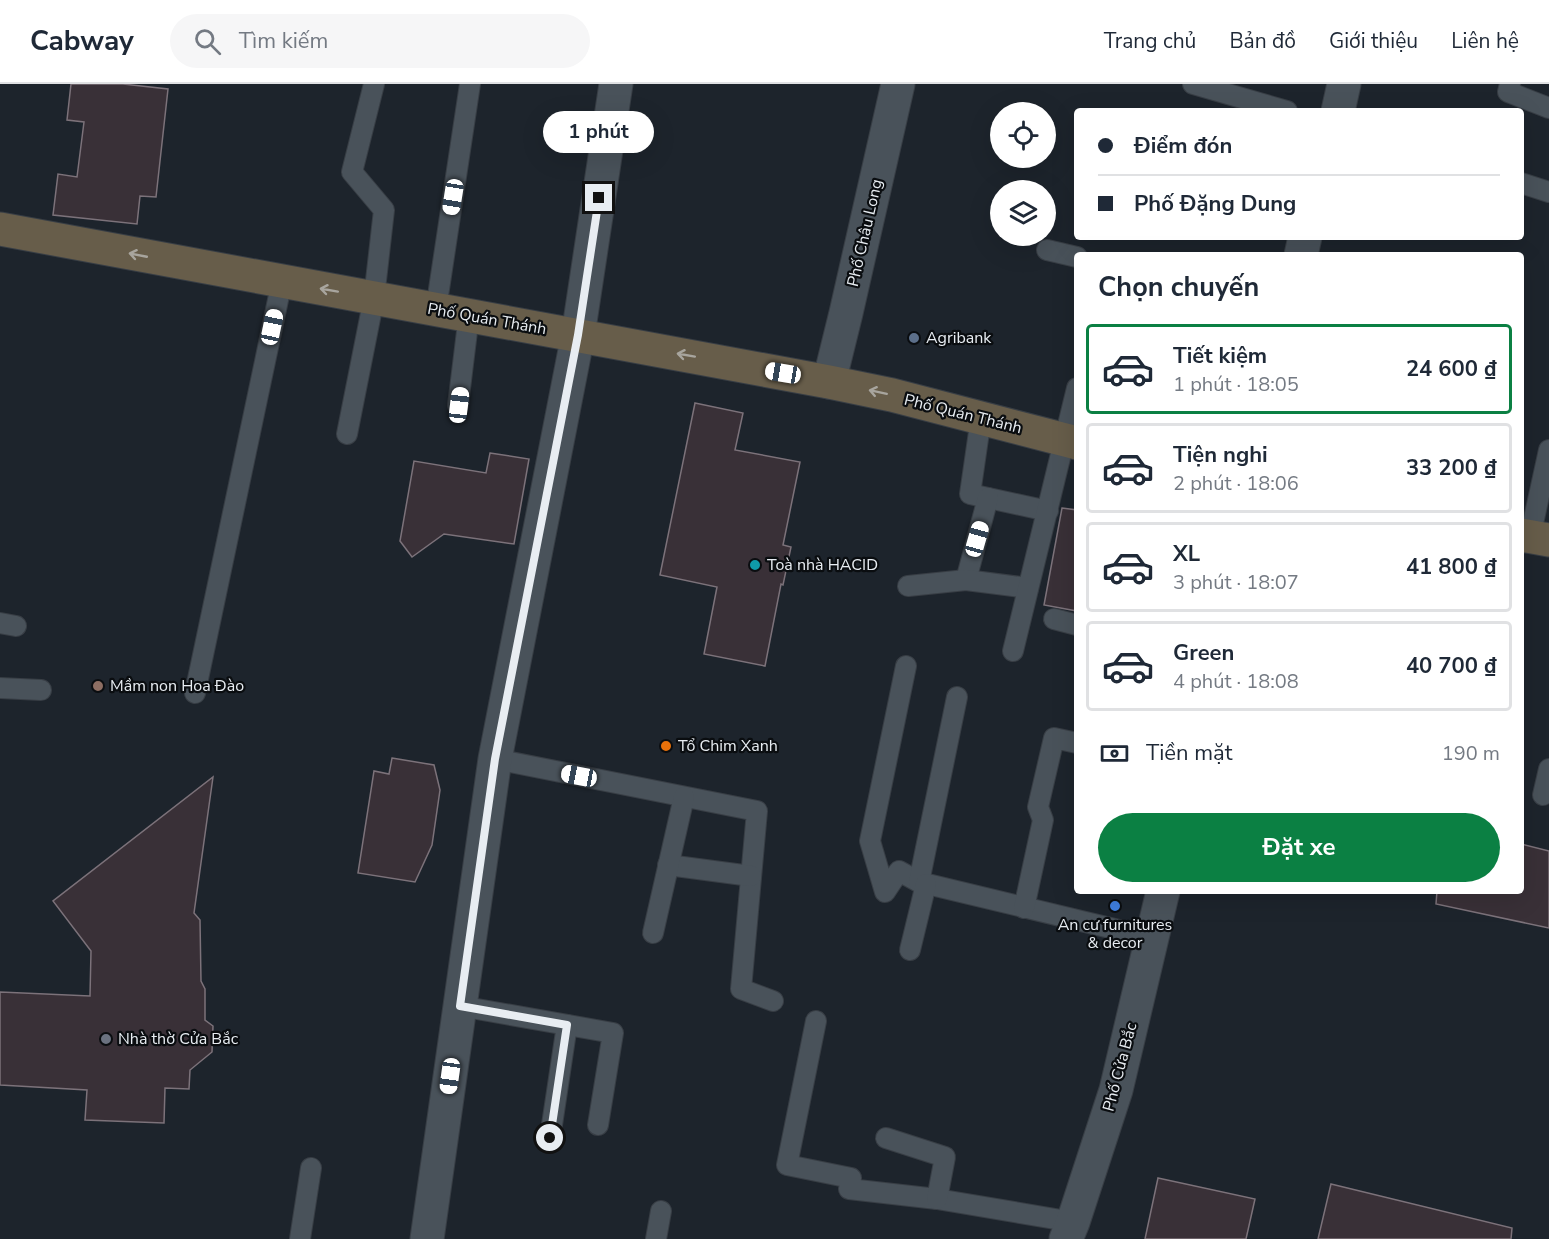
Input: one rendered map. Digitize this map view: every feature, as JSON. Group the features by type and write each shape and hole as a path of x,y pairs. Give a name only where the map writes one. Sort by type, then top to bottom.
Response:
{"main road":[{"name":"Phố Quán Thánh","path":"0,229 829,382 1071,442"}],"street":[{"path":"427,1239 495,759 578,335 616,84"},
{"name":"Phố Châu Long","path":"829,382 898,84"},
{"path":"1339,108 1344,84"},
{"name":"Phố Cửa Bắc","path":"1070,1230 1116,1090 1162,894"}],"lane":[{"path":"347,434 374,298 384,210 352,172 374,84"},
{"path":"436,309 470,84"},
{"path":"1194,84 1277,108"},
{"path":"1510,84 1508,92 1549,108"},
{"path":"1524,184 1549,192"},
{"path":"1047,250 1074,256"},
{"path":"195,693 282,282"},
{"path":"459,405 469,315"},
{"path":"1013,651 1048,511 1071,442 1074,415"},
{"path":"981,418 970,494 1048,511"},
{"path":"1533,537 1549,450"},
{"path":"966,580 988,498"},
{"path":"908,586 966,580 1028,588"},
{"path":"1054,619 1074,624"},
{"path":"906,666 870,841 885,892 899,871 922,883 1152,938"},
{"path":"0,688 41,690"},
{"path":"910,950 957,697"},
{"path":"1024,908 1043,820 1038,807 1054,738 1074,742"},
{"path":"495,759 758,811 741,989 773,1001"},
{"path":"1543,795 1549,769"},
{"path":"653,933 684,796"},
{"path":"668,865 751,876"},
{"path":"460,1006 613,1033 598,1125"},
{"path":"816,1022 788,1165 851,1178 849,1189 937,1199 1070,1230"},
{"path":"550,1138 567,1025"},
{"path":"886,1138 945,1157 937,1199"},
{"path":"300,1239 311,1168"},
{"path":"656,1239 661,1211"}],"building":[{"path":"71,84 123,84 168,89 156,197 140,196 137,224 53,215 58,174 77,177 84,122 67,120"},
{"path":"695,403 743,413 735,450 800,462 783,545 791,547 783,585 781,584 765,666 704,654 717,587 660,575"},
{"path":"490,453 529,459 514,544 444,534 412,557 400,541 414,461 486,473"},
{"path":"1062,508 1074,510 1074,610 1044,605"},
{"path":"392,758 434,765 440,790 432,845 415,882 358,873 374,771 389,774"},
{"name":"Nhà thờ Cửa Bắc","path":"213,777 194,913 200,920 201,981 205,989 205,1020 213,1026 212,1052 190,1070 189,1089 165,1088 164,1123 85,1120 87,1090 0,1085 0,992 90,996 91,951 53,901"},
{"path":"1524,845 1549,851 1549,928 1436,904 1437,894 1524,894"},
{"path":"1158,1178 1255,1199 1246,1239 1145,1239"},
{"path":"1331,1184 1512,1228 1511,1239 1318,1239"}],"place":[{"name":"Agribank","path":"914,338"},
{"name":"Toà nhà HACID","path":"755,565"},
{"name":"Mầm non Hoa Đào","path":"98,686"},
{"name":"Tổ Chim Xanh","path":"666,746"},
{"name":"An cư furnitures & decor","path":"1115,906"},
{"name":"Nhà thờ Cửa Bắc","path":"106,1039"}],"route":[{"path":"550,1138 567,1025 460,1006 495,759 578,335 599,198"}]}
